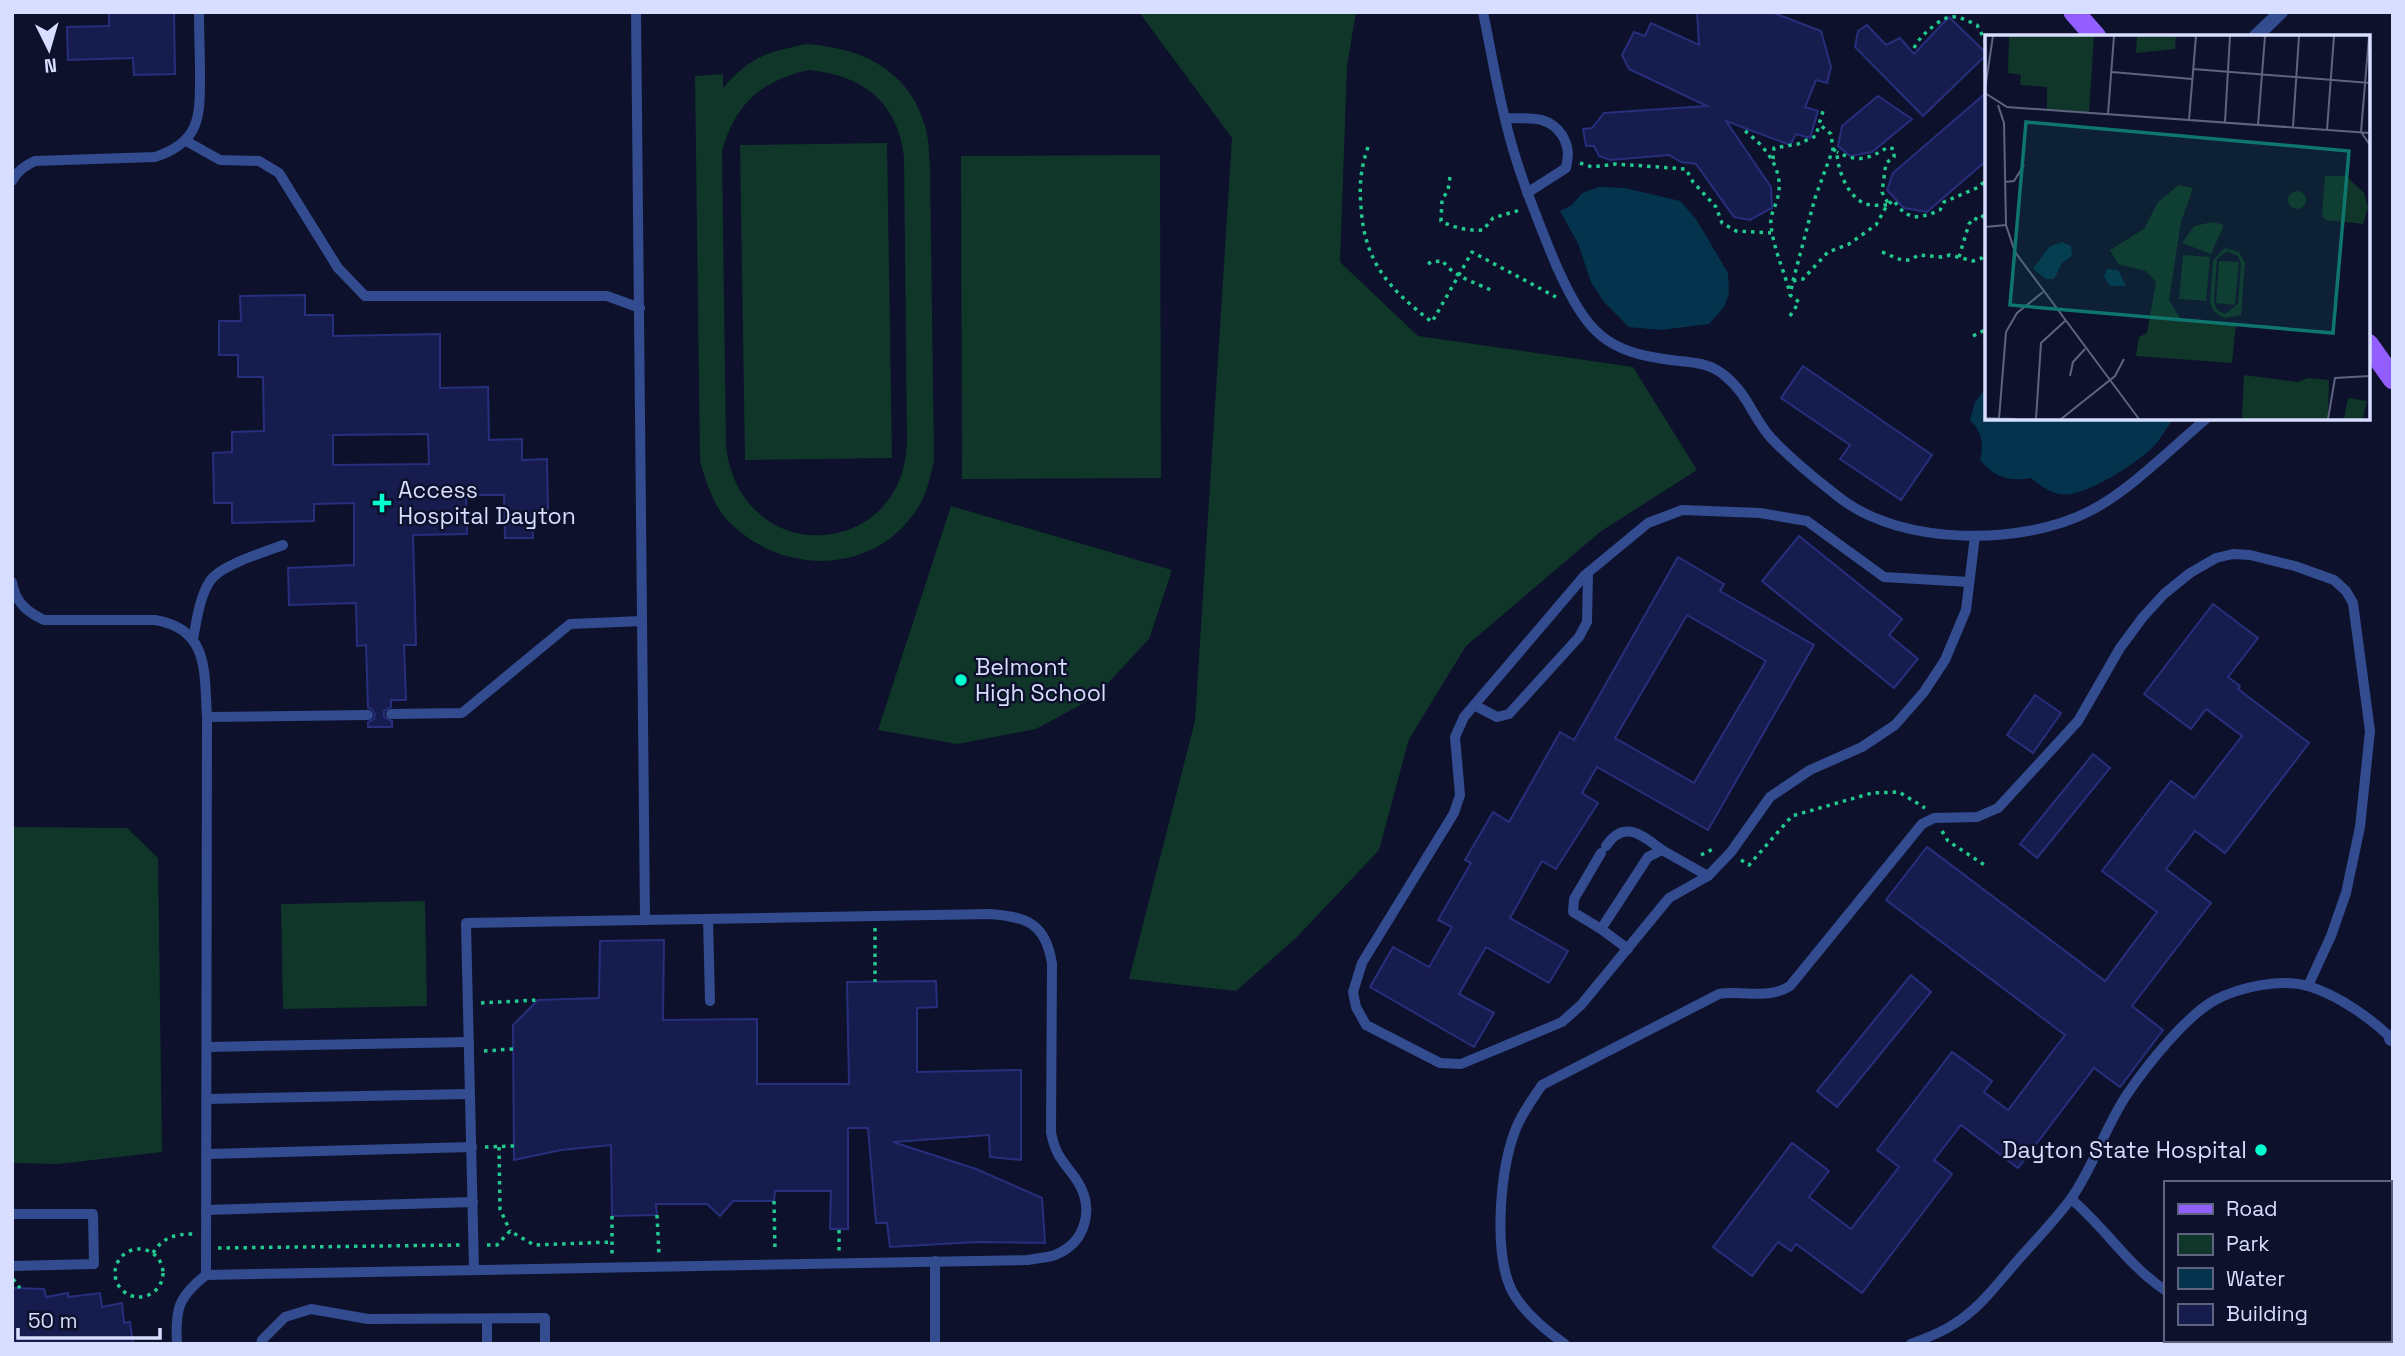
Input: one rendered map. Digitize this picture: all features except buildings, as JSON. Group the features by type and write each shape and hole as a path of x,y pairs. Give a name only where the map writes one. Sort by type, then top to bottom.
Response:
{"main road":[{"path":"2074,12 2094,35"},
{"path":"2370,347 2393,379"}],"street":[{"path":"2257,35 2281,12"}],"lane":[{"path":"12,181 25,165 35,161 155,158 173,152 186,141 196,126 200,110 199,12"},
{"path":"636,12 645,920"},
{"path":"1483,12 1505,118 1527,193 1563,282 1596,331 1625,350 1659,359 1700,362 1723,373 1746,396 1770,437 1842,500 1885,523 1921,532 1975,536 2030,530 2069,520 2112,498 2205,420"},
{"path":"1505,118 1541,119 1555,125 1568,146 1566,168 1527,193"},
{"path":"186,141 220,160 258,162 279,173 338,268 365,296 607,296 640,308"},
{"path":"1969,582 1884,577 1807,521 1760,513 1682,510 1648,523 1588,573 1464,717 1455,737 1460,795 1454,813 1362,963 1353,992 1356,1007 1366,1026 1440,1063 1461,1064 1562,1022 1581,1005 1669,898 1708,876 1731,852 1770,797 1810,770 1862,747 1895,725 1924,692 1945,660 1966,610 1975,536"},
{"path":"193,639 203,596 211,579 222,570 283,545"},
{"path":"1565,1344 1522,1307 1511,1290 1504,1266 1502,1209 1509,1156 1514,1133 1536,1093 1551,1079 1719,994 1734,991 1768,995 1790,986 1922,824 1934,818 1978,817 1998,808 2069,733 2120,648 2164,594 2190,573 2216,558 2233,554 2250,555 2295,566 2334,580 2346,591 2353,603 2369,713 2368,759 2360,827 2346,893 2332,936 2308,986"},
{"path":"1474,705 1497,717 1509,713 1579,637 1587,622 1588,573"},
{"path":"12,582 19,603 29,613 44,620 169,622 193,639 204,662 207,717 206,1276"},
{"path":"391,714 462,713 570,624 642,621"},
{"path":"207,717 368,715"},
{"path":"1628,948 1573,912 1572,907 1574,899 1613,835 1625,831 1644,837 1708,876"},
{"path":"1601,929 1648,857 1662,850"},
{"path":"177,1344 177,1312 187,1290 206,1276 1028,1260 1054,1255 1073,1244 1084,1230 1086,1200 1076,1180 1054,1149 1051,1132 1052,964 1049,946 1040,931 1029,921 1013,915 990,914 466,923 474,1270"},
{"path":"708,919 710,1001"},
{"path":"1911,1344 1955,1324 1984,1300 2071,1199 2128,1093 2160,1052 2198,1012 2215,1000 2237,991 2266,985 2308,986 2329,995 2392,1038"},
{"path":"208,1047 469,1047"},
{"path":"207,1099 470,1094"},
{"path":"207,1154 471,1147"},
{"path":"2071,1199 2087,1212 2133,1264 2164,1289"},
{"path":"206,1210 473,1202"},
{"path":"12,1214 93,1214 94,1264 12,1266"},
{"path":"935,1261 935,1344"},
{"path":"261,1344 285,1317 311,1310 368,1319 545,1318 545,1344"},
{"path":"487,1319 487,1344"}],"path":[{"path":"1914,48 1920,36 1928,29 1943,18 1953,16 1977,25 1985,40"},
{"path":"1773,161 1774,149 1798,144 1816,136 1824,108"},
{"path":"1819,124 1831,134 1837,166 1855,197 1864,204 1889,205"},
{"path":"1745,131 1762,144 1773,161 1780,184 1770,216 1771,233 1790,295 1799,302 1790,316"},
{"path":"1368,147 1360,173 1362,228 1366,244 1379,270 1408,303 1432,322 1472,253 1558,298 1572,297"},
{"path":"1835,150 1854,160 1875,157 1888,147 1894,149 1894,157 1886,163 1883,179 1882,192 1889,205"},
{"path":"1790,295 1815,198 1835,150"},
{"path":"1576,161 1592,167 1616,164 1686,169 1693,182 1716,207 1722,223 1736,231 1771,233"},
{"path":"1450,177 1448,190 1442,200 1441,221 1448,225 1471,231 1483,230 1493,218 1533,207"},
{"path":"1793,281 1803,279 1828,252 1849,244 1876,225 1893,200 1904,213 1914,217 1928,215 1940,209 1944,202 1979,187 1985,181"},
{"path":"1959,257 1969,224 1974,218 1978,220 1985,215"},
{"path":"1882,252 1901,261 1911,260 1918,255 1959,257 1973,261 1982,258 1985,252"},
{"path":"1429,264 1443,261 1459,275 1491,290"},
{"path":"1973,336 1985,330"},
{"path":"1698,857 1714,847 1731,852 1749,865 1792,816 1872,793 1899,792 1922,805 1934,818 1948,841 1986,866"},
{"path":"874,916 875,982"},
{"path":"468,1004 538,1000"},
{"path":"469,1047 513,1049"},
{"path":"471,1147 514,1146"},
{"path":"499,1147 500,1209 510,1231 534,1245 612,1242"},
{"path":"774,1201 775,1265"},
{"path":"657,1215 659,1268"},
{"path":"612,1216 612,1269"},
{"path":"839,1230 839,1263"},
{"path":"153,1253 174,1234 193,1234 194,1249 497,1245 510,1231"},
{"path":"132,1250 147,1250 153,1253 163,1267 157,1290 142,1297 125,1294 116,1281 114,1272 120,1258 132,1250"}],"green space":[{"path":"1139,12 1356,12 1347,66 1340,262 1418,336 1633,367 1697,470 1600,532 1466,646 1409,739 1379,850 1297,937 1236,991 1129,979 1195,721 1232,138"},
{"path":"806,44 827,46 865,57 896,77 909,91 919,109 926,129 930,167 932,472 919,506 901,529 879,545 855,556 829,561 803,560 777,553 752,541 719,510 700,461 695,76 723,74 723,88 742,69 760,57","holes":["809,70 828,73 861,85 874,95 894,121 900,138 904,157 907,441 899,481 880,510 853,528 822,535 790,531 761,515 738,487 726,447 722,151 743,107 764,88"]},
{"path":"887,143 892,458 745,460 740,145"},
{"path":"1160,155 1161,478 962,479 961,156"},
{"path":"951,506 1172,570 1149,639 1095,697 1036,729 957,744 878,730"},
{"path":"12,827 127,828 158,858 162,1152 58,1164 12,1163"},
{"path":"425,901 427,1006 283,1009 281,904"}],"water":[{"path":"1599,187 1625,188 1680,201 1696,219 1728,273 1729,293 1724,307 1709,324 1661,330 1629,327 1604,302 1591,282 1578,243 1560,211 1572,205 1582,193"},
{"path":"1985,390 1985,420 2173,420 2154,446 2120,472 2081,491 2059,494 2044,488 2031,478 2002,477 1980,460 1981,438 1970,420 1975,402"}],"place":[{"name":"Access Hospital Dayton","path":"382,503"},
{"name":"Belmont High School","path":"961,680"},
{"name":"Dayton State Hospital","path":"2261,1150"}]}
